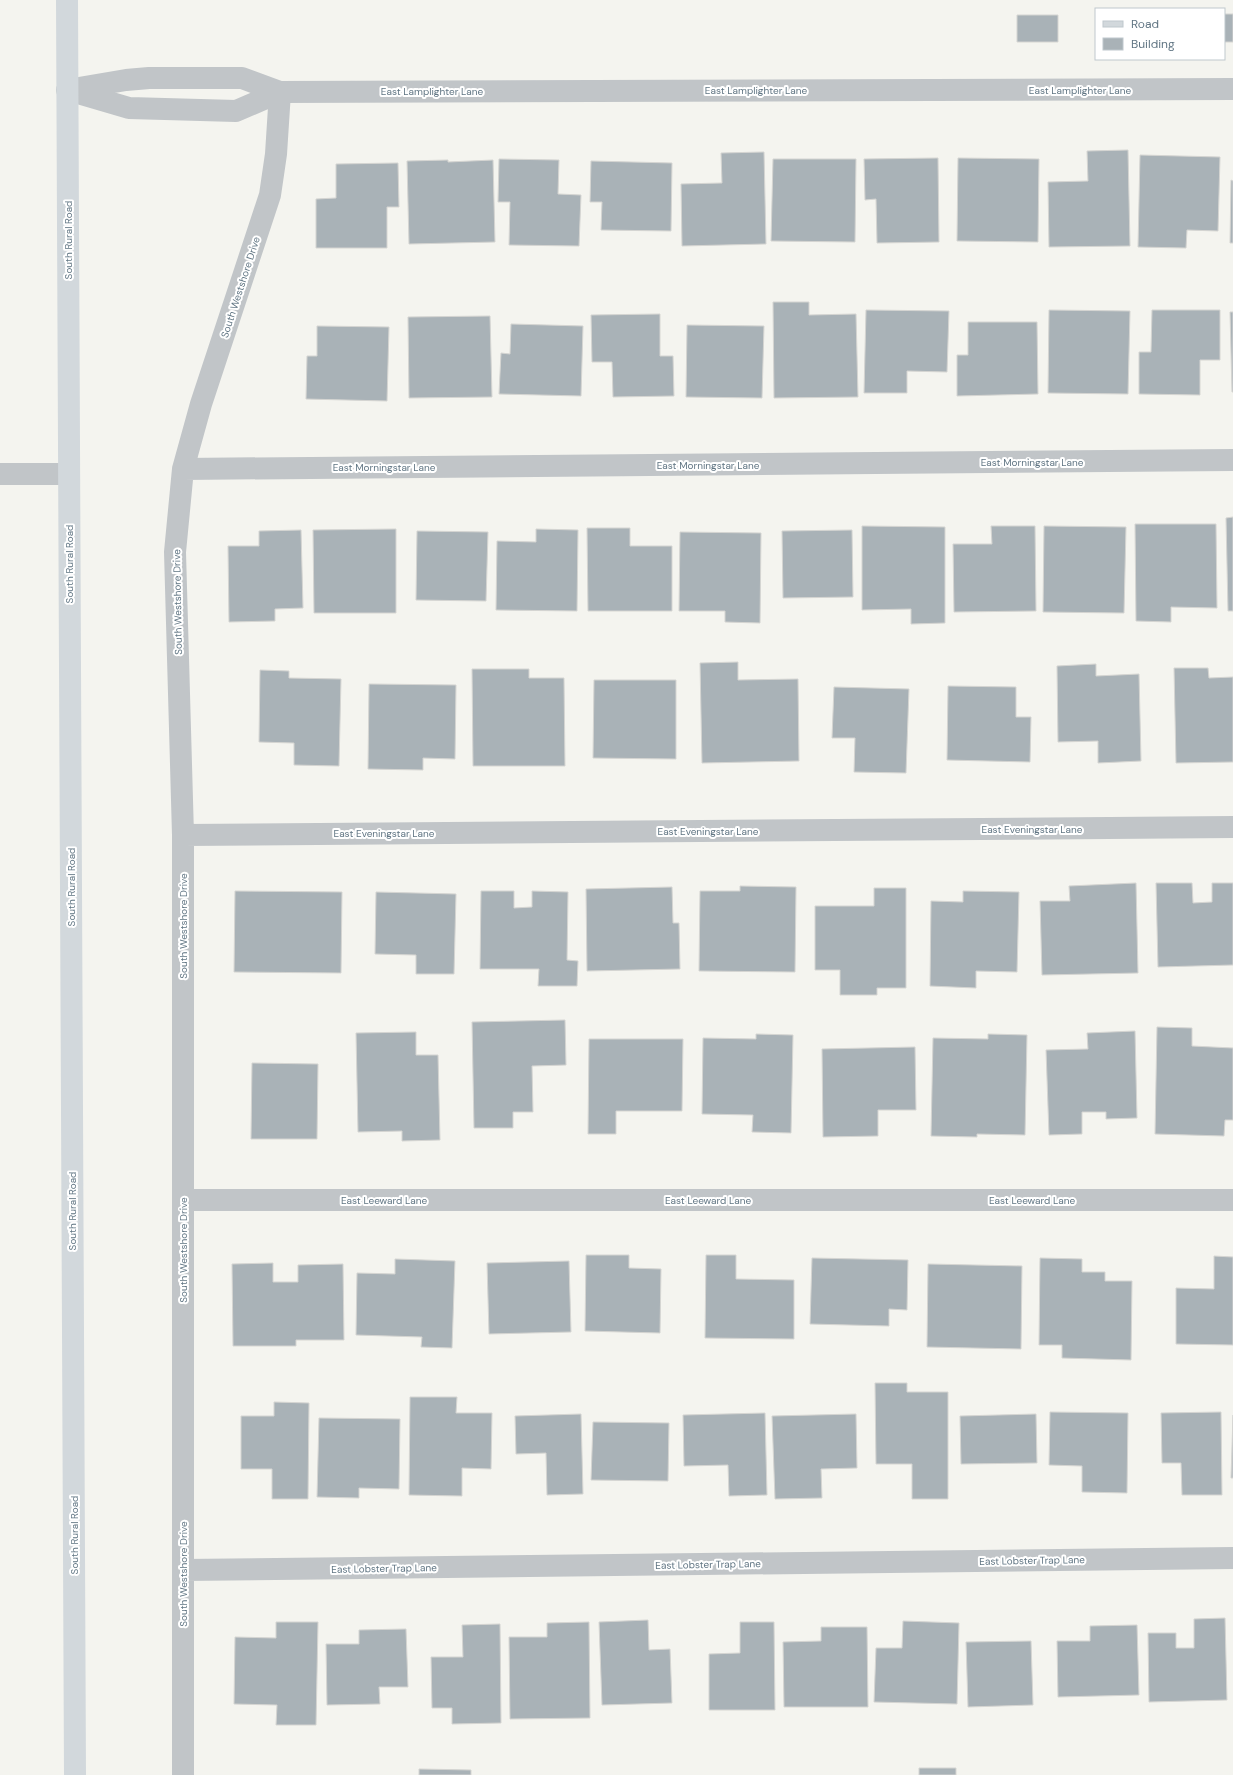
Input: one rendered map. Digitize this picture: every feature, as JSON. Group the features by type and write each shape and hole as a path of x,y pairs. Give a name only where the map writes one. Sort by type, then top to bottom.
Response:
{"main road":[{"name":"South Rural Road","path":"67,0 75,1775"}],"street":[{"name":"East Lamplighter Lane","path":"67,90 126,80 149,78 242,78 280,92 1233,89"},
{"name":"East Lamplighter Lane","path":"67,90 129,108 236,111 280,92"},
{"name":"South Westshore Drive","path":"183,1775 183,835 175,552 183,469 201,404 270,195 276,154 280,92"},
{"name":"East Morningstar Lane","path":"183,469 1233,460"},
{"path":"0,474 69,474"},
{"name":"East Eveningstar Lane","path":"183,835 1233,827"},
{"name":"East Leeward Lane","path":"182,1200 1233,1200"},
{"name":"East Lobster Trap Lane","path":"183,1570 1233,1558"}],"building":[{"path":"1225,14 1233,14 1233,42 1225,42"},
{"path":"1017,15 1058,15 1058,42 1017,42"},
{"path":"1128,150 1130,246 1049,247 1048,182 1088,181 1087,151"},
{"path":"764,152 766,244 682,246 681,184 722,183 721,153"},
{"path":"1140,155 1220,157 1218,231 1187,230 1186,248 1138,247"},
{"path":"938,158 939,242 877,243 876,199 865,200 864,159"},
{"path":"958,158 1039,159 1038,242 957,241"},
{"path":"499,159 559,160 558,194 581,195 579,246 509,245 510,202 498,202"},
{"path":"773,159 856,159 855,242 771,241"},
{"path":"448,160 448,162 493,160 495,242 409,244 407,161"},
{"path":"591,161 672,163 671,231 601,230 602,202 590,202"},
{"path":"398,163 399,207 387,207 387,248 316,248 316,199 336,198 336,164"},
{"path":"1231,180 1233,181 1233,243 1230,243"},
{"path":"773,302 809,302 809,315 856,314 858,397 774,398"},
{"path":"866,310 949,311 947,372 907,371 907,393 864,393"},
{"path":"1049,310 1130,311 1128,394 1048,393"},
{"path":"1152,310 1220,310 1220,360 1200,360 1200,395 1139,394 1139,352 1151,352"},
{"path":"1230,312 1233,312 1233,392 1232,392"},
{"path":"660,314 660,356 673,356 674,396 613,397 612,362 592,362 591,315"},
{"path":"490,316 492,397 409,398 408,317"},
{"path":"968,322 1037,322 1038,394 957,396 957,355 968,355"},
{"path":"511,324 583,326 581,396 499,394 501,353 510,354"},
{"path":"687,325 764,326 762,398 686,397"},
{"path":"317,326 389,327 387,401 306,399 307,356 317,356"},
{"path":"1233,517 1233,611 1228,611 1226,518"},
{"path":"1135,524 1216,524 1217,608 1171,607 1171,622 1136,621"},
{"path":"862,526 945,527 945,623 911,624 911,609 862,610"},
{"path":"991,526 1035,526 1036,611 954,612 953,544 992,544"},
{"path":"1044,526 1126,527 1124,613 1043,612"},
{"path":"587,528 630,528 630,546 672,546 672,611 588,611"},
{"path":"396,529 396,613 314,613 313,530"},
{"path":"536,529 578,530 577,611 496,610 497,541 536,542"},
{"path":"301,530 303,608 275,609 275,621 229,622 228,546 259,546 259,531"},
{"path":"852,530 853,597 783,598 782,531"},
{"path":"417,531 488,532 486,601 416,600"},
{"path":"680,532 761,533 760,623 725,622 725,611 679,611"},
{"path":"738,662 738,680 798,679 799,761 702,763 700,663"},
{"path":"1096,664 1096,676 1139,674 1141,761 1098,763 1098,741 1058,742 1057,666"},
{"path":"1174,668 1208,668 1209,678 1233,677 1233,762 1176,763"},
{"path":"472,669 529,669 529,678 564,678 565,766 473,766"},
{"path":"260,670 289,671 289,678 341,679 339,766 294,765 294,743 259,742"},
{"path":"594,680 676,680 676,759 593,758"},
{"path":"369,684 456,685 455,759 423,758 423,770 368,769"},
{"path":"948,686 1016,687 1016,717 1031,717 1030,762 947,760"},
{"path":"834,687 909,689 906,773 854,772 855,738 832,738"},
{"path":"1136,883 1138,973 1042,975 1040,901 1070,901 1069,886"},
{"path":"1156,883 1192,883 1193,903 1212,902 1212,883 1233,883 1233,965 1158,967"},
{"path":"740,886 796,887 795,972 699,971 700,891 740,891"},
{"path":"672,887 673,923 679,923 680,969 587,971 586,889"},
{"path":"874,888 906,888 906,988 877,988 877,995 840,995 840,970 815,970 815,906 874,906"},
{"path":"235,891 342,892 341,973 234,972"},
{"path":"481,891 514,891 514,908 532,907 532,891 568,892 567,960 578,961 577,986 538,986 539,969 480,969"},
{"path":"963,891 1019,892 1017,972 976,971 976,988 930,986 931,901 963,902"},
{"path":"376,892 456,894 454,974 416,974 416,955 375,954"},
{"path":"565,1020 566,1065 532,1066 533,1112 513,1112 513,1128 474,1128 472,1022"},
{"path":"1157,1027 1192,1028 1192,1046 1233,1048 1233,1120 1225,1120 1224,1136 1155,1134"},
{"path":"1135,1031 1137,1118 1106,1119 1106,1112 1082,1112 1082,1134 1049,1135 1046,1050 1088,1049 1087,1033"},
{"path":"416,1032 416,1055 438,1055 440,1140 402,1141 402,1131 358,1132 356,1033"},
{"path":"756,1034 793,1035 791,1133 752,1132 753,1115 702,1114 703,1038 756,1039"},
{"path":"988,1034 1027,1035 1025,1135 977,1134 977,1137 931,1136 933,1038 988,1039"},
{"path":"589,1039 683,1039 682,1111 616,1111 616,1134 588,1134"},
{"path":"915,1047 916,1110 878,1110 878,1136 823,1137 822,1049"},
{"path":"252,1063 318,1064 317,1139 251,1139"},
{"path":"586,1255 629,1255 629,1268 661,1269 660,1333 585,1331"},
{"path":"706,1255 736,1255 736,1279 794,1280 794,1339 705,1338"},
{"path":"1214,1256 1233,1257 1233,1345 1176,1344 1176,1288 1214,1289"},
{"path":"812,1258 908,1260 907,1310 889,1309 889,1326 810,1324"},
{"path":"1040,1258 1082,1259 1082,1272 1105,1272 1105,1281 1132,1281 1131,1360 1062,1358 1062,1345 1039,1345"},
{"path":"395,1259 455,1261 452,1348 421,1347 422,1337 356,1335 357,1273 395,1274"},
{"path":"569,1261 571,1332 489,1334 487,1263"},
{"path":"273,1263 273,1282 298,1282 298,1265 343,1264 344,1340 296,1340 296,1346 233,1346 232,1264"},
{"path":"928,1264 1022,1266 1021,1349 927,1347"},
{"path":"875,1383 907,1383 907,1392 948,1392 948,1499 912,1499 912,1464 876,1464"},
{"path":"410,1397 457,1397 456,1413 492,1413 491,1469 462,1468 462,1496 409,1495"},
{"path":"274,1402 309,1403 308,1499 272,1499 272,1469 241,1469 241,1416 274,1416"},
{"path":"1050,1412 1128,1413 1127,1493 1082,1492 1082,1466 1049,1465"},
{"path":"1221,1412 1222,1495 1182,1495 1181,1463 1162,1463 1161,1413"},
{"path":"765,1413 767,1495 729,1496 728,1465 684,1466 683,1415"},
{"path":"581,1414 583,1494 547,1495 546,1453 516,1454 515,1416"},
{"path":"856,1414 857,1468 821,1469 822,1498 775,1499 772,1416"},
{"path":"1036,1414 1037,1463 961,1464 960,1416"},
{"path":"1233,1415 1233,1478 1231,1478"},
{"path":"319,1418 400,1419 399,1489 359,1488 359,1498 317,1497"},
{"path":"593,1422 669,1423 668,1481 591,1480"},
{"path":"1225,1618 1227,1700 1149,1702 1148,1633 1176,1633 1176,1648 1194,1648 1194,1619"},
{"path":"648,1620 649,1650 670,1649 672,1703 602,1705 599,1622"},
{"path":"903,1621 959,1623 957,1704 874,1702 876,1648 902,1648"},
{"path":"276,1622 318,1622 316,1725 276,1725 277,1705 234,1704 235,1637 276,1638"},
{"path":"589,1622 590,1718 510,1719 509,1637 547,1637 547,1623"},
{"path":"740,1622 774,1622 775,1710 709,1710 709,1654 740,1653"},
{"path":"500,1624 501,1723 452,1724 452,1708 432,1708 431,1657 463,1657 462,1625"},
{"path":"1137,1625 1139,1695 1058,1697 1057,1641 1090,1641 1090,1626"},
{"path":"821,1627 867,1627 868,1707 784,1707 783,1642 821,1641"},
{"path":"406,1629 408,1687 379,1687 380,1704 327,1705 326,1644 359,1644 359,1630"},
{"path":"1031,1641 1033,1705 968,1707 966,1642"},
{"path":"919,1768 956,1768 956,1775 919,1775"},
{"path":"419,1769 471,1770 471,1775 419,1775"}]}
